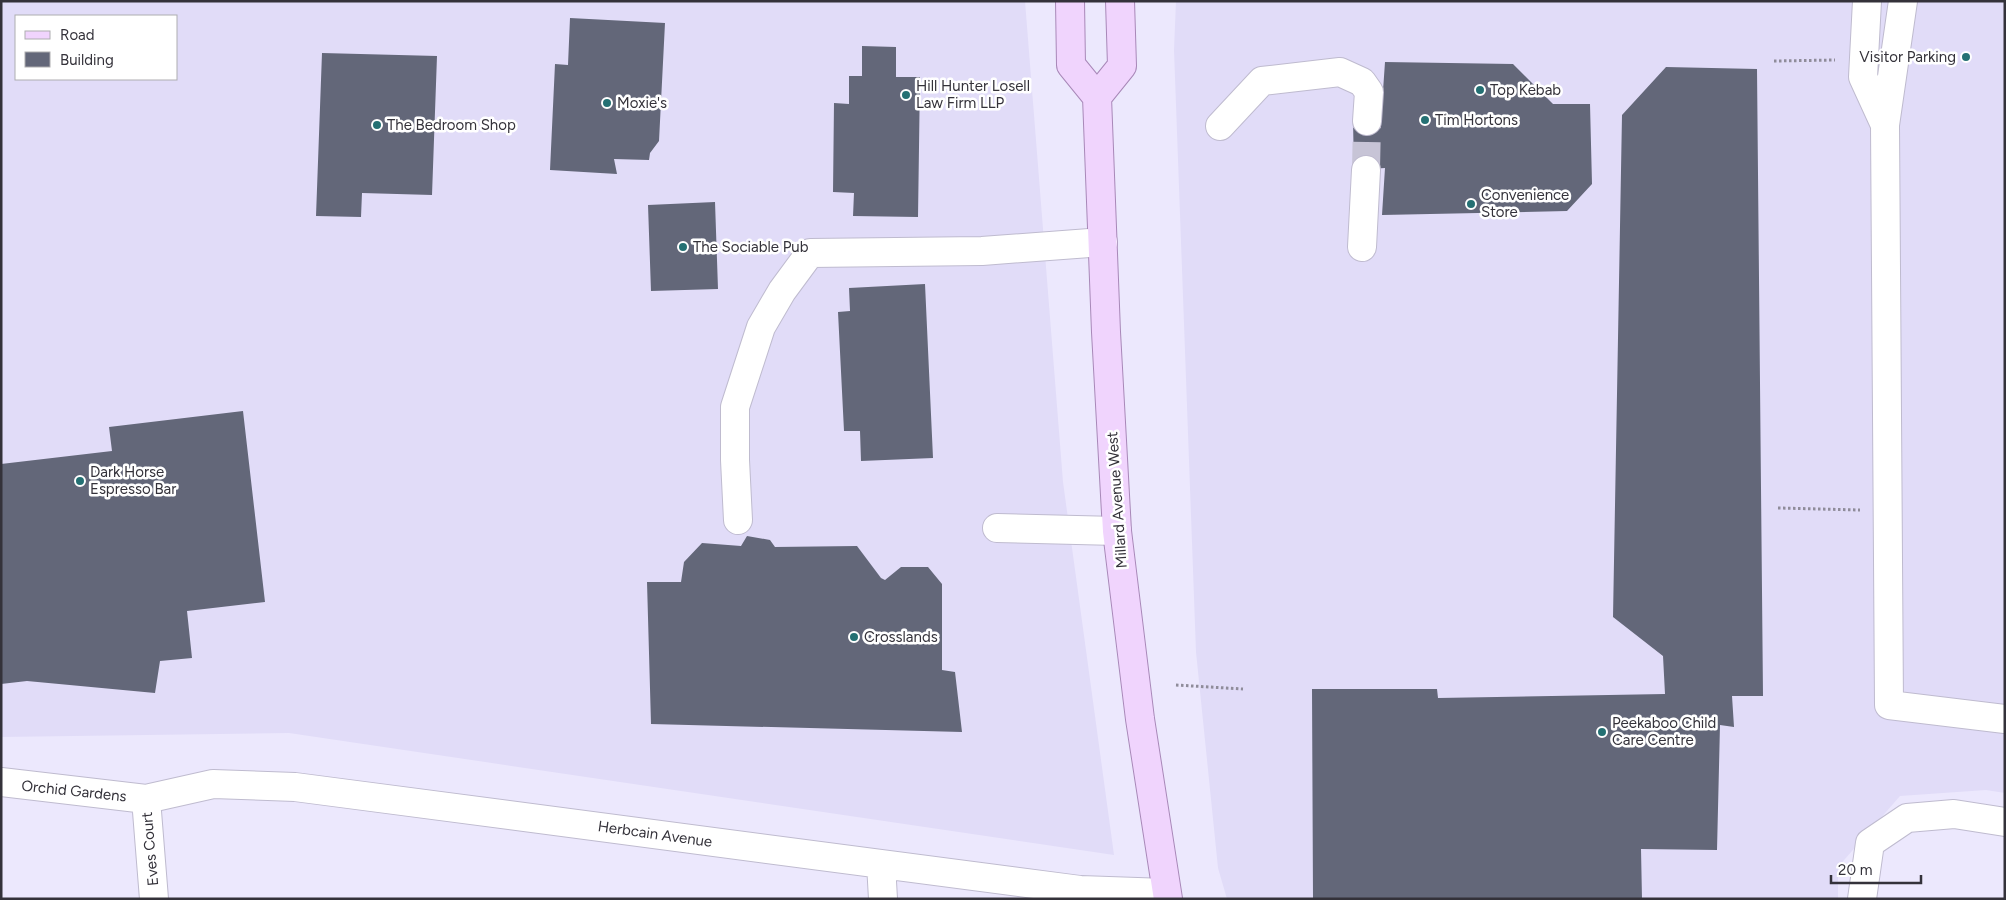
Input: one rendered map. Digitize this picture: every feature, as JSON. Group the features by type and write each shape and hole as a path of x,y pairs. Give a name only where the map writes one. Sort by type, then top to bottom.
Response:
{"main road":[{"path":"1070,1 1072,65 1097,97 1122,66 1120,1"},
{"name":"Millard Avenue West","path":"1097,97 1117,531 1140,719 1166,896"}],"street":[{"path":"1867,1 1863,77 1885,125"},
{"path":"1903,1 1885,125 1889,705 2005,719"},
{"path":"1220,126 1262,81 1340,72 1362,82 1369,92 1368,121"},
{"path":"1362,247 1366,170"},
{"path":"738,520 735,408 762,327 782,290 810,253 982,251 1103,242"},
{"path":"997,528 1117,531"},
{"name":"Orchid Gardens","path":"1,782 146,799"},
{"name":"Herbcain Avenue","path":"146,799 213,784 295,787 1080,890 1166,896"},
{"name":"Eves Court","path":"146,799 154,899"},
{"path":"1862,899 1870,843 1907,818 1954,814 2005,822"},
{"path":"882,864 883,899"}],"path":[{"path":"1778,508 1888,511"},
{"path":"1176,685 1244,689"}],"shaded area":[{"path":"1,1 1025,1 1063,482 1114,855 289,733 1,737"},
{"path":"1176,1 2005,1 2005,793 1986,790 1900,796 1838,867 1838,899 1227,899 1218,868 1196,652 1174,50"}],"building":[{"name":"Moxie's","path":"570,18 665,23 659,141 650,153 649,160 614,159 617,174 550,170 555,64 568,65"},
{"path":"862,46 896,47 896,77 920,77 918,217 853,216 854,193 833,192 834,103 849,104 849,76 862,76"},
{"name":"The Bedroom Shop","path":"322,53 437,56 432,195 362,193 361,217 316,216"},
{"path":"1385,62 1513,64 1553,104 1590,104 1592,184 1567,211 1382,215 1385,168 1354,170 1353,121 1381,120"},
{"path":"1666,67 1757,69 1763,696 1732,696 1734,727 1720,725 1717,850 1641,849 1642,899 1313,899 1312,689 1437,689 1438,698 1665,694 1663,656 1613,617 1622,115"},
{"name":"The Sociable Pub","path":"715,202 718,289 651,291 648,205"},
{"path":"925,284 933,458 861,461 860,431 844,431 838,312 850,311 849,288"},
{"path":"243,411 265,602 187,611 192,658 160,661 155,693 27,681 1,684 1,464 112,451 109,427"},
{"path":"747,536 770,540 775,547 857,546 881,578 885,580 901,567 928,567 942,584 942,670 955,672 962,732 651,724 647,582 681,582 684,562 702,543 741,546"}],"tunnel":[{"path":"1366,170 1367,121"}],"place":[{"name":"Visitor Parking","path":"1966,57"},
{"name":"Top Kebab","path":"1480,90"},
{"name":"Hill Hunter Losell Law Firm LLP","path":"906,95"},
{"name":"Moxie's","path":"607,103"},
{"name":"Tim Hortons","path":"1425,120"},
{"name":"The Bedroom Shop","path":"377,125"},
{"name":"Convenience Store","path":"1471,204"},
{"name":"The Sociable Pub","path":"683,247"},
{"name":"Dark Horse Espresso Bar","path":"80,481"},
{"name":"Crosslands","path":"854,637"},
{"name":"Peekaboo Child Care Centre","path":"1602,732"}]}
